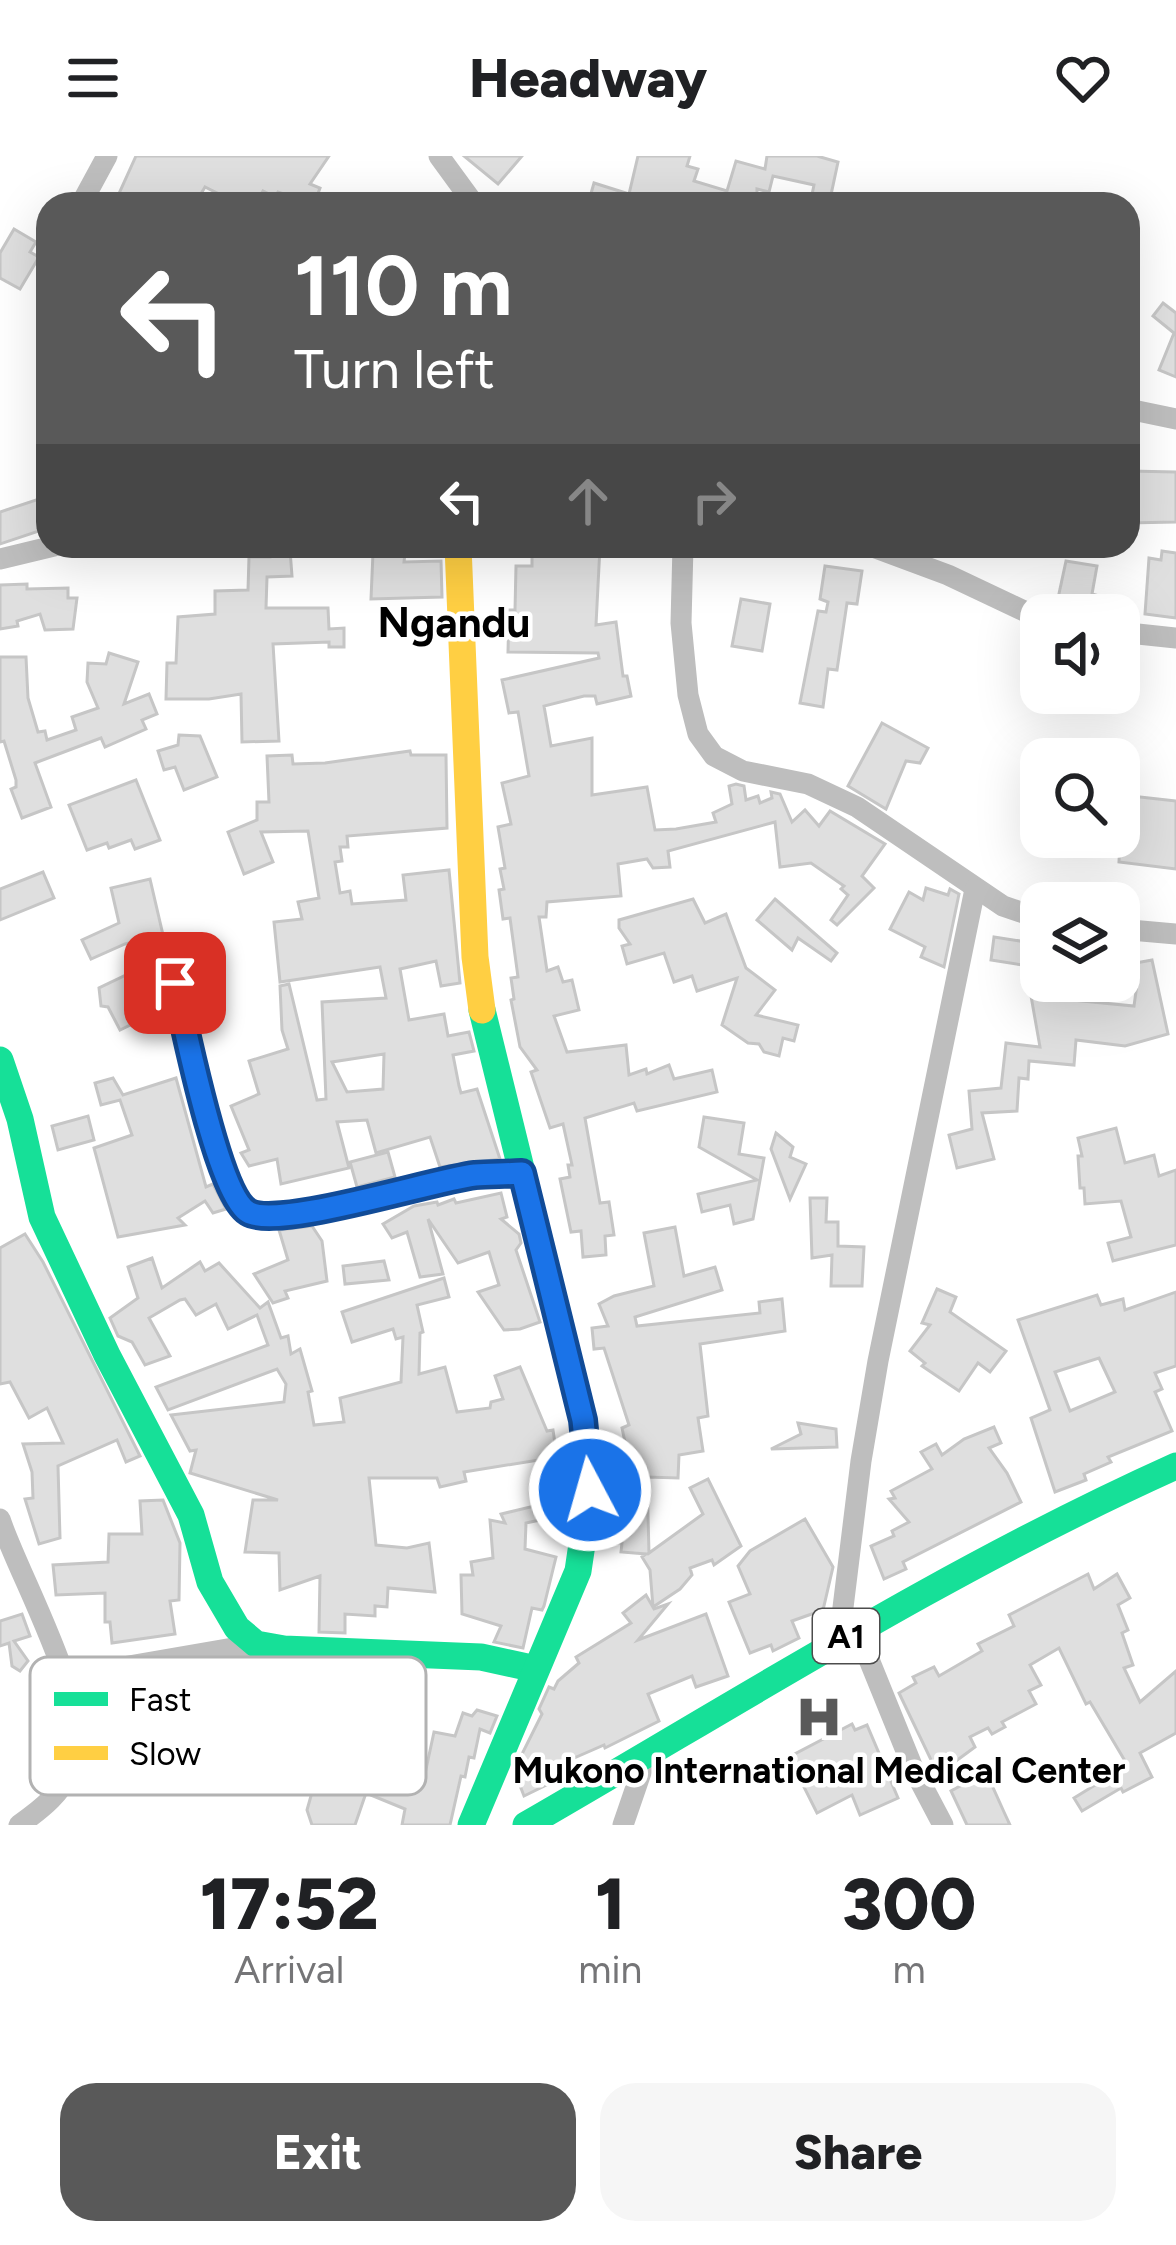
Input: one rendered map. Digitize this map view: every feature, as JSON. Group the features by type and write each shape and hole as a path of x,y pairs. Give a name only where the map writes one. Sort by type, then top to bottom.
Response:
{"main road":[{"path":"458,558 475,957 489,1052 583,1420 590,1490 578,1570 471,1825"},
{"path":"0,1060 20,1118 42,1217 191,1515 210,1582 237,1628 256,1644 481,1657 536,1669"},
{"name":"A1","path":"526,1825 848,1635 1102,1497 1176,1466"}],"street":[{"path":"88,192 107,156"},
{"path":"440,156 466,192"},
{"path":"1140,412 1176,419"},
{"path":"0,559 36,550"},
{"path":"683,558 688,695 698,734 713,757 743,771 808,784 857,807 976,889 1020,912"},
{"path":"902,558 1020,609"},
{"path":"1140,634 1176,638"},
{"path":"943,1825 848,1635 861,1461 878,1361 976,889"},
{"path":"1140,930 1176,934"},
{"path":"175,983 199,1088 230,1186 250,1215 339,1205 475,1175 522,1173"},
{"path":"0,1519 57,1657"},
{"path":"181,1657 256,1644"},
{"path":"623,1825 646,1757"},
{"path":"19,1825 57,1795"}],"building":[{"path":"136,156 329,156 310,184 320,188 318,192 215,192 205,187 202,192 120,192"},
{"path":"464,156 522,156 498,184"},
{"path":"638,156 690,156 687,166 698,169 694,181 727,191 736,161 765,169 767,156 817,156 838,162 832,192 813,192 814,185 773,176 769,192 629,192"},
{"path":"594,183 623,192 591,192"},
{"path":"14,229 36,242 30,252 36,262 20,289 0,278 0,253"},
{"path":"1163,303 1176,313 1176,377 1159,370 1174,333 1153,316"},
{"path":"1140,471 1176,472 1176,522 1140,523"},
{"path":"36,500 36,532 0,544 0,512"},
{"path":"1162,551 1176,553 1176,618 1145,614 1149,558 1161,560"},
{"path":"249,558 291,558 292,576 267,577 266,608 328,608 329,629 344,628 344,647 329,647 329,642 273,644 279,741 242,742 241,694 166,699 167,663 176,663 178,617 215,614 215,591 248,590"},
{"path":"373,558 441,561 442,597 371,599"},
{"path":"532,558 599,558 596,625 616,622 623,676 627,676 631,696 597,704 595,696 584,696 544,706 551,746 592,738 592,795 647,787 655,830 676,829 716,822 713,813 732,804 729,786 736,784 744,786 746,800 758,796 760,803 772,798 771,792 780,794 792,822 805,810 819,826 830,811 885,844 862,876 874,888 837,925 831,920 848,895 841,889 844,886 811,863 780,867 775,822 668,851 670,867 653,868 647,859 618,864 621,896 547,902 546,917 539,917 547,971 558,967 563,982 572,980 579,1010 554,1016 567,1052 626,1045 629,1075 669,1065 674,1079 712,1070 717,1092 637,1111 634,1103 585,1118 600,1203 609,1202 614,1235 605,1236 606,1255 583,1257 581,1231 571,1232 560,1179 570,1177 568,1165 572,1165 563,1124 550,1128 531,1072 537,1070 520,1047 511,1000 511,978 518,977 510,918 503,919 499,890 504,889 500,869 505,868 498,827 511,824 502,783 529,776 518,712 509,713 502,680 599,658 598,653 508,652 516,566 532,566"},
{"path":"1066,561 1097,566 1092,594 1059,594"},
{"path":"825,566 862,571 857,604 847,603 837,670 828,669 823,707 800,703 818,611 826,612 828,602 820,599"},
{"path":"27,584 27,589 68,588 68,598 77,598 73,629 45,630 40,614 0,629 0,585"},
{"path":"741,599 770,604 762,651 732,646"},
{"path":"109,653 138,662 124,704 149,694 157,714 142,720 146,729 105,747 101,738 35,763 51,807 22,818 11,789 16,780 4,741 0,742 0,657 26,657 28,698 38,732 45,731 47,740 76,730 72,717 98,708 87,682 88,663 106,664"},
{"path":"882,723 928,748 920,763 906,761 886,809 848,786"},
{"path":"179,735 200,736 217,777 184,790 175,767 164,770 158,751 178,745"},
{"path":"410,751 411,755 446,755 447,828 347,836 348,847 340,847 342,861 335,862 340,893 350,891 352,904 406,900 403,875 449,870 460,983 441,986 436,961 400,969 409,1020 444,1014 448,1036 469,1032 474,1051 453,1055 459,1086 461,1093 477,1089 500,1159 440,1167 430,1137 376,1153 367,1120 337,1122 349,1168 281,1184 277,1159 249,1166 241,1153 249,1150 231,1106 259,1094 249,1061 288,1049 280,986 289,984 317,1100 326,1099 322,1002 386,998 380,967 280,982 274,922 302,919 298,902 319,898 308,831 261,832 273,862 244,874 228,832 257,820 257,802 269,802 267,756 292,755 293,764","holes":["384,1054 383,1089 347,1092 332,1062"]},
{"path":"136,780 160,840 135,849 131,840 87,850 69,805"},
{"path":"1140,797 1176,801 1176,869 1119,862 1119,858 1140,858"},
{"path":"43,872 54,898 0,920 0,889"},
{"path":"150,879 163,935 91,959 82,940 119,923 111,888"},
{"path":"926,888 959,894 944,967 921,957 925,947 890,929 909,892 923,900"},
{"path":"693,899 705,923 726,914 746,968 775,990 756,1015 798,1025 794,1041 783,1038 779,1056 764,1052 759,1044 748,1043 722,1025 737,978 697,991 692,976 674,982 664,953 627,964 622,946 630,944 619,920"},
{"path":"775,899 837,953 831,961 798,938 792,950 757,920"},
{"path":"994,937 1020,941 1020,965 991,960"},
{"path":"1152,960 1168,1034 1125,1046 1076,1040 1074,1065 1029,1061 1028,1079 1019,1078 1017,1111 982,1113 994,1159 957,1168 949,1135 972,1129 969,1091 1001,1088 1006,1043 1040,1047 1032,1002 1134,1006 1140,1002 1140,962"},
{"path":"149,964 160,980 165,1008 120,1030 108,1007 101,1006 99,988"},
{"path":"113,1078 123,1095 176,1078 206,1187 213,1184 226,1209 213,1213 205,1201 178,1218 185,1225 118,1237 94,1148 132,1135 120,1100 101,1105 95,1083"},
{"path":"88,1116 94,1140 58,1150 52,1126"},
{"path":"704,1117 744,1123 739,1154 764,1158 753,1219 734,1224 730,1205 702,1212 698,1194 757,1180 699,1147"},
{"path":"1116,1128 1125,1163 1154,1155 1159,1176 1176,1170 1176,1245 1113,1261 1108,1243 1131,1237 1121,1201 1085,1204 1078,1138"},
{"path":"776,1133 793,1147 790,1157 806,1164 790,1199 771,1149"},
{"path":"388,1152 395,1177 357,1187 350,1162"},
{"path":"501,1193 507,1217 501,1219 519,1234 521,1243 516,1250 540,1322 520,1329 504,1330 478,1292 499,1285 489,1252 458,1263 428,1219 443,1274 420,1277 407,1232 392,1238 383,1224 414,1206"},
{"path":"810,1198 827,1198 826,1222 838,1222 838,1246 864,1247 862,1286 831,1286 832,1255 812,1258"},
{"path":"312,1226 322,1241 327,1281 285,1291 288,1298 273,1303 254,1274 288,1260 279,1230"},
{"path":"675,1227 684,1276 715,1267 722,1290 635,1317 637,1326 760,1313 759,1302 782,1299 785,1331 700,1344 708,1416 698,1418 703,1451 679,1455 678,1478 647,1477 649,1553 703,1514 690,1488 708,1479 741,1546 714,1565 712,1560 690,1568 692,1575 680,1589 653,1607 650,1570 642,1557 646,1554 621,1552 622,1543 608,1543 607,1476 632,1475 622,1428 629,1425 604,1348 594,1349 592,1328 608,1326 599,1304 654,1286 644,1233"},
{"path":"25,1234 140,1456 126,1462 117,1440 58,1466 60,1538 39,1544 25,1499 33,1498 32,1472 23,1444 63,1443 47,1408 29,1418 10,1382 0,1384 0,1248"},
{"path":"152,1258 162,1288 200,1262 205,1271 219,1263 260,1308 268,1302 281,1338 288,1336 291,1354 300,1349 312,1391 308,1392 314,1425 344,1422 340,1398 401,1382 403,1337 396,1339 393,1329 352,1342 342,1312 444,1278 449,1297 417,1305 423,1332 419,1374 445,1367 457,1412 490,1408 491,1402 503,1399 495,1376 520,1367 547,1431 553,1430 557,1457 464,1472 466,1481 440,1487 437,1478 369,1478 376,1545 407,1548 429,1543 435,1592 388,1588 387,1607 375,1606 375,1616 345,1614 345,1633 319,1632 320,1576 280,1590 279,1553 245,1552 253,1500 278,1500 190,1473 196,1450 190,1451 171,1415 284,1402 286,1384 277,1369 168,1410 156,1387 268,1345 257,1315 228,1329 216,1304 196,1315 185,1299 180,1300 149,1318 170,1356 145,1365 132,1342 118,1336 110,1318 138,1298 128,1267"},
{"path":"384,1261 389,1280 345,1284 343,1266"},
{"path":"937,1289 956,1297 950,1312 1006,1351 990,1372 978,1363 959,1391 922,1366 925,1363 910,1351 930,1325 922,1323"},
{"path":"1176,1292 1176,1366 1155,1373 1162,1389 1155,1392 1172,1431 1108,1457 1111,1462 1084,1474 1086,1480 1055,1492 1031,1418 1050,1410 1018,1320 1097,1295 1101,1305 1123,1299 1125,1310","holes":["1099,1358 1115,1392 1070,1411 1055,1372"]},
{"path":"798,1423 836,1429 837,1447 771,1449 801,1434"},
{"path":"994,1427 1001,1443 989,1448 1021,1502 903,1562 906,1569 884,1579 871,1546 894,1536 892,1531 909,1522 889,1499 895,1498 891,1491 932,1469 921,1452 936,1444 942,1455 964,1439"},
{"path":"558,1474 568,1514 526,1523 525,1549 556,1557 544,1606 542,1610 532,1608 523,1648 494,1642 501,1626 462,1614 461,1575 473,1575 471,1562 493,1558 490,1520 505,1523 501,1514 539,1505 533,1483"},
{"path":"163,1500 180,1543 179,1600 170,1601 175,1634 112,1643 110,1622 105,1622 105,1593 56,1595 53,1565 108,1562 109,1534 142,1534 140,1501"},
{"path":"805,1519 833,1567 823,1610 792,1621 799,1638 773,1651 771,1645 750,1653 729,1602 750,1594 738,1566 750,1551"},
{"path":"1088,1574 1094,1589 1117,1574 1130,1598 1118,1605 1128,1630 1122,1633 1133,1665 1124,1668 1140,1702 1176,1671 1176,1733 1140,1753 1152,1777 1123,1792 1121,1788 1082,1811 1074,1798 1125,1761 1090,1702 1086,1704 1059,1648 1030,1665 1041,1685 1029,1691 1036,1704 1002,1722 1005,1727 992,1734 988,1728 970,1737 975,1747 952,1764 947,1754 932,1762 899,1693 916,1683 913,1677 934,1667 939,1676 982,1651 978,1644 1014,1626 1009,1615"},
{"path":"646,1595 654,1609 668,1604 638,1640 706,1614 728,1676 696,1687 692,1676 648,1694 659,1721 572,1759 577,1770 524,1796 514,1770 542,1714 539,1709 549,1687 554,1689 579,1663 576,1657 631,1623 623,1613"},
{"path":"22,1614 30,1636 14,1641 28,1661 20,1671 12,1666 9,1643 0,1646 0,1621"},
{"path":"477,1710 497,1716 490,1733 480,1729 474,1758 469,1757 465,1777 461,1776 450,1825 402,1825 405,1809 371,1795 426,1795 434,1732 455,1736 463,1713 472,1716"},
{"path":"852,1724 855,1730 867,1725 898,1798 860,1815 852,1795 817,1813 789,1757"},
{"path":"986,1772 1010,1825 967,1825 951,1791"},
{"path":"311,1795 365,1795 355,1825 312,1825 307,1810"}],"traffic: fast":[{"path":"471,1825 578,1571 590,1490 583,1420 482,1010"},
{"path":"0,1060 20,1119 42,1217 191,1515 210,1582 237,1628 256,1644 284,1649 481,1657 536,1669"},
{"path":"526,1825 927,1592 1176,1466"}],"traffic: slow":[{"path":"458,558 475,957 482,1010"}],"place":[{"name":"Mukono International Medical Center","path":"819,1717"}],"district":[{"name":"Ngandu","path":"454,622"}],"route":[{"path":"175,983 199,1088 230,1186 250,1215 339,1205 475,1175 522,1173 583,1420 590,1490"}]}
